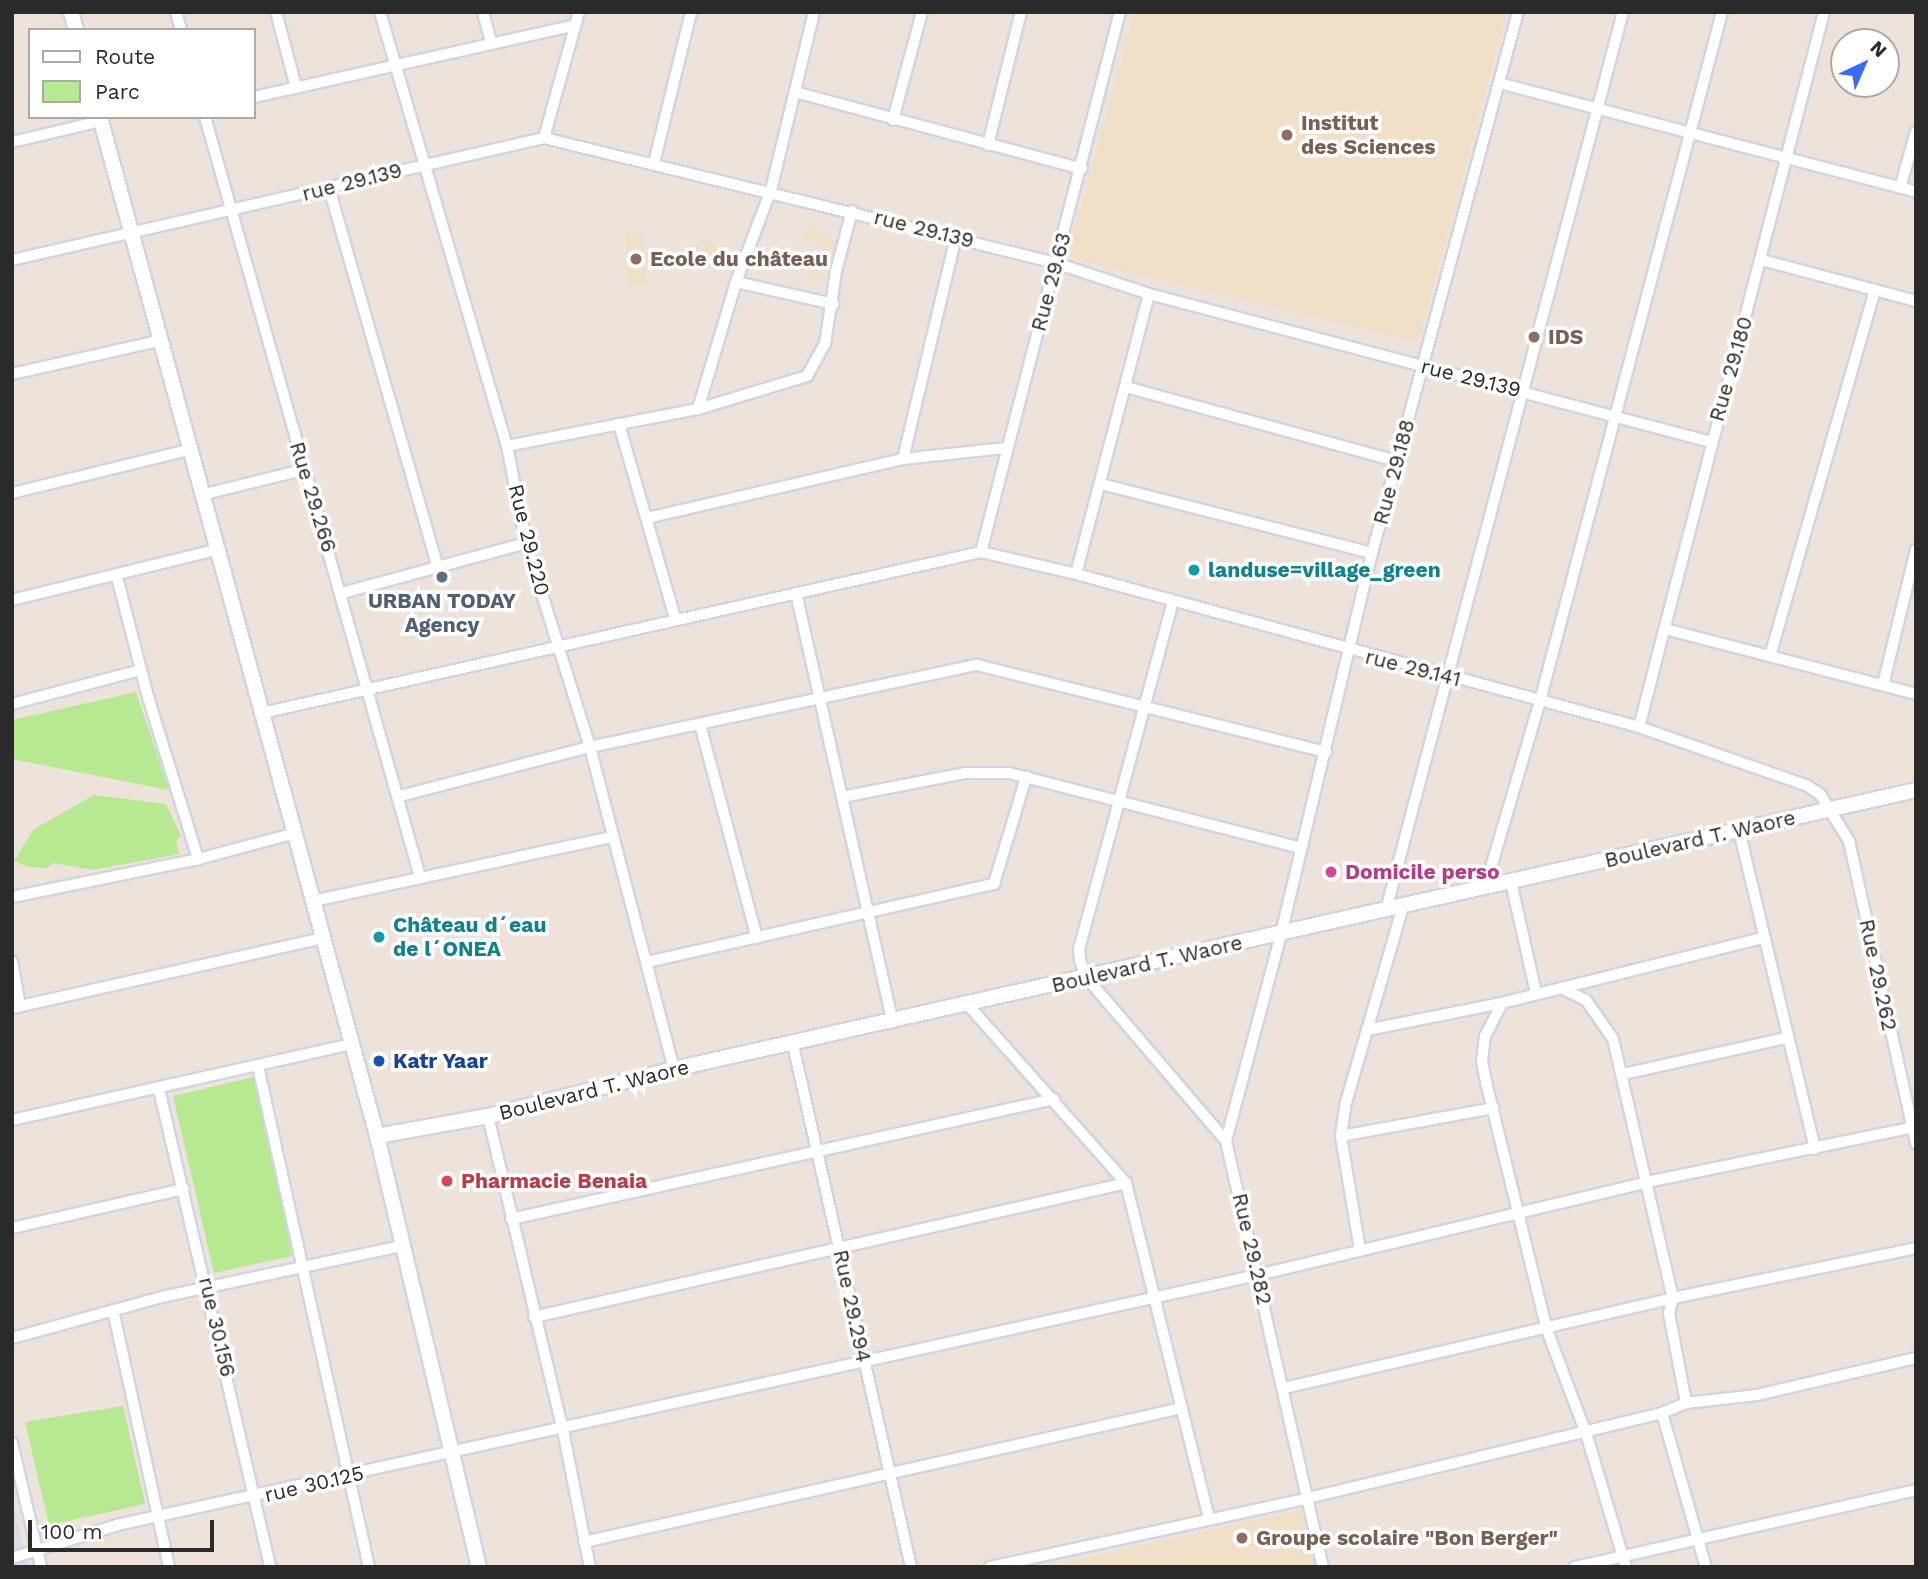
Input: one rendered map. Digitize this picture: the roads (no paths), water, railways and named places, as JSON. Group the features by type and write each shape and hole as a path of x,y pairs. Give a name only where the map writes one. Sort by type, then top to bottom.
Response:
{"street":[{"path":"276,12 296,87"},
{"name":"Rue 29.220","path":"380,12 507,446 526,543 590,747 674,1069"},
{"path":"483,12 491,42"},
{"path":"544,138 579,12"},
{"path":"654,163 691,12"},
{"path":"698,410 736,282 771,190 814,12"},
{"path":"893,120 922,12"},
{"path":"988,145 1021,12"},
{"name":"Rue 29.63","path":"981,552 1005,448 1082,169 1120,12"},
{"name":"Rue 29.188","path":"1226,1142 1281,934 1372,553 1518,12"},
{"path":"1386,910 1521,390 1623,12"},
{"path":"1485,888 1540,701 1688,130 1722,12"},
{"name":"Rue 29.180","path":"1639,727 1824,12"},
{"path":"256,97 395,68 491,42 575,24"},
{"path":"1499,83 1688,130 1916,192"},
{"path":"795,92 1082,169"},
{"path":"12,142 100,119 215,550 296,833 377,1136 401,1246 455,1454 480,1567"},
{"name":"Rue 29.266","path":"206,119 303,470 370,687 420,877"},
{"path":"1900,188 1916,132"},
{"name":"rue 29.139","path":"12,260 130,232 233,212 424,164 544,138 771,190 1056,262 1149,293 1711,442"},
{"path":"329,188 438,567"},
{"path":"507,446 698,410 807,376 825,344 834,304 836,271 852,211"},
{"path":"903,459 956,237"},
{"path":"1762,260 1916,301"},
{"path":"736,282 834,304"},
{"path":"1770,656 1875,290"},
{"path":"1076,575 1149,293"},
{"path":"12,374 159,341"},
{"path":"1126,387 1396,461"},
{"path":"619,424 675,618"},
{"path":"647,518 903,459 1005,448"},
{"path":"12,493 188,450"},
{"path":"201,495 303,470"},
{"path":"1101,484 1372,553"},
{"path":"342,593 526,543"},
{"path":"12,600 117,577 215,550"},
{"path":"1883,685 1916,551"},
{"path":"262,713 675,618 981,552"},
{"name":"rue 29.141","path":"981,552 1076,575 1350,652 1639,727 1806,785 1833,809"},
{"path":"117,577 141,670 198,859"},
{"path":"796,593 866,913 893,1022"},
{"path":"1086,978 1079,948 1147,706 1173,601"},
{"path":"1665,629 1916,694"},
{"path":"400,796 590,747 977,665 1326,752"},
{"path":"12,704 141,670"},
{"path":"700,724 757,937"},
{"path":"842,797 966,773 1026,777 1121,799 1302,848"},
{"path":"647,962 996,883 1026,777"},
{"name":"Boulevard T. Waore","path":"377,1136 488,1116 674,1069 793,1045 1916,790"},
{"name":"Rue 29.262","path":"1833,809 1849,841 1916,1144"},
{"path":"1739,830 1762,938 1815,1149"},
{"path":"12,898 198,859 296,833"},
{"path":"313,901 612,837"},
{"path":"1511,882 1536,993"},
{"path":"1360,1250 1340,1136 1403,906"},
{"path":"12,961 16,1007 322,938"},
{"path":"1367,1030 1502,1003 1762,938"},
{"name":"Rue 29.282","path":"1086,978 1226,1142 1323,1567"},
{"path":"1561,988 1587,1000 1600,1014 1613,1039 1673,1298 1669,1313 1686,1403"},
{"path":"1502,1003 1485,1036 1482,1061 1547,1330 1586,1433 1625,1561"},
{"path":"968,1005 1126,1183 1156,1295 1209,1519"},
{"path":"1623,1074 1786,1038"},
{"path":"12,1120 351,1044"},
{"name":"Rue 29.294","path":"793,1045 911,1567"},
{"path":"258,1066 300,1267 369,1567"},
{"name":"rue 30.156","path":"159,1089 208,1288 270,1567"},
{"path":"511,1219 1054,1100"},
{"path":"1340,1136 1493,1108"},
{"path":"488,1116 563,1430 590,1567"},
{"name":"rue 30.125","path":"12,1558 37,1553 102,1529 455,1454 1156,1295 1258,1275 1647,1182 1914,1127"},
{"path":"534,1317 1126,1183"},
{"path":"12,1228 184,1189"},
{"path":"12,1338 113,1310 401,1246"},
{"path":"1284,1388 1547,1330 1673,1298 1916,1248"},
{"path":"113,1310 169,1567"},
{"path":"990,1567 1308,1498 1586,1433 1662,1413 1686,1403 1757,1395 1916,1358"},
{"path":"584,1542 890,1476 1182,1408"},
{"path":"1662,1413 1706,1567"},
{"path":"12,1443 41,1567"},
{"path":"1575,1567 1625,1561 1698,1539 1916,1490"}],"place":[{"name":"Institut des Sciences","path":"1287,135"},
{"name":"Ecole du château","path":"636,259"},
{"name":"IDS","path":"1534,337"},
{"name":"landuse=village_green","path":"1194,570"},
{"name":"URBAN TODAY Agency","path":"442,577"},
{"name":"Domicile perso","path":"1331,872"},
{"name":"Château d´eau de l´ONEA","path":"379,937"},
{"name":"Katr Yaar","path":"379,1061"},
{"name":"Pharmacie Benaia","path":"447,1181"},
{"name":"Groupe scolaire \"Bon Berger\"","path":"1242,1538"}]}
